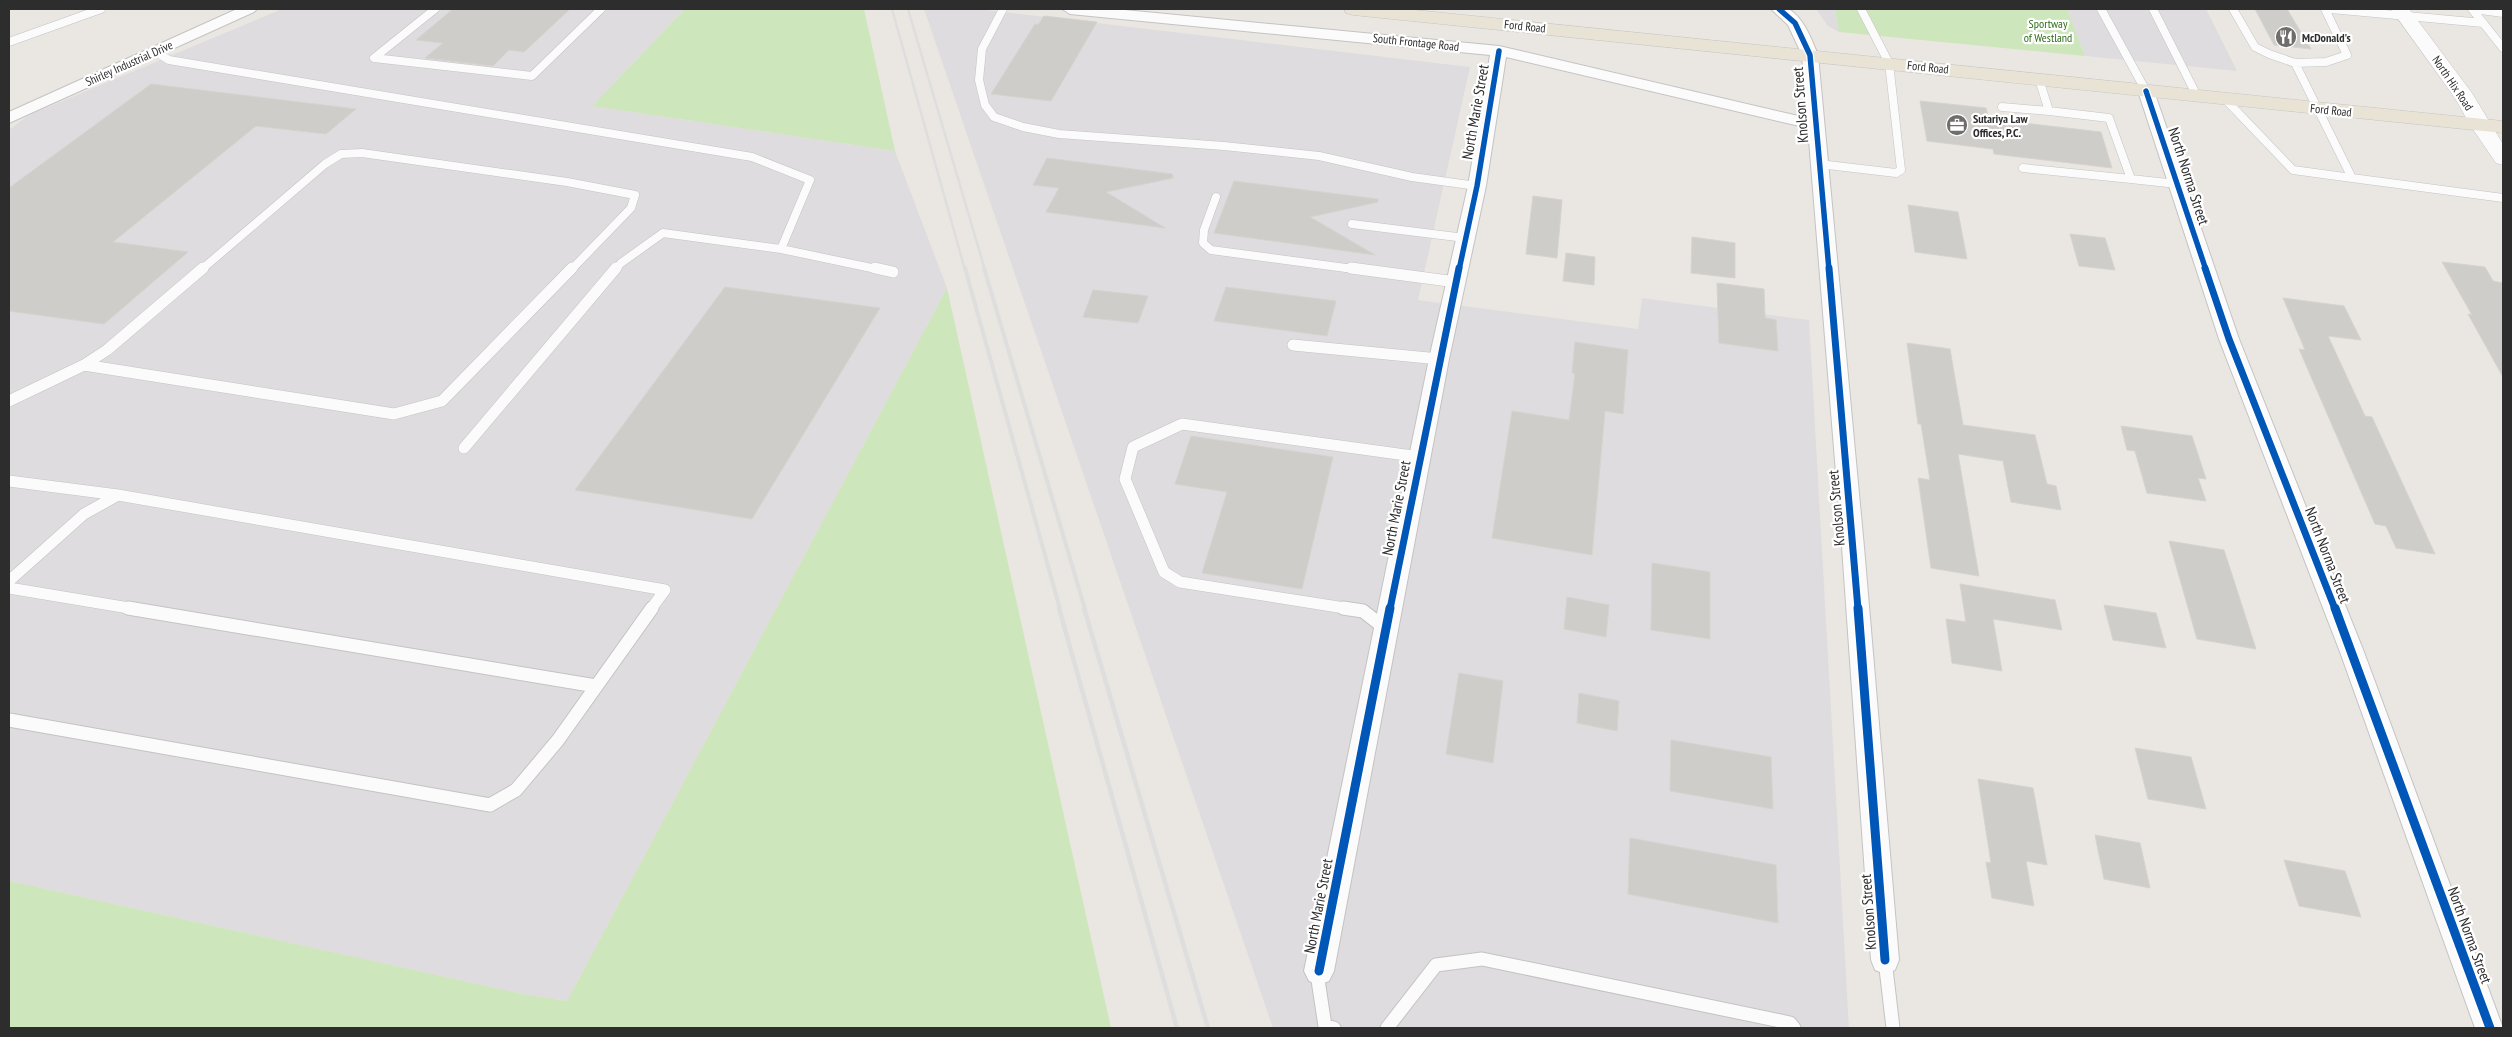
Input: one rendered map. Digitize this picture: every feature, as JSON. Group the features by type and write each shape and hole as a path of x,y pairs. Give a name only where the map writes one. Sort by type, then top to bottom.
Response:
{"main road":[{"name":"Ford Road","path":"1360,10 1810,54 2146,91 2503,127"}],"street":[{"name":"Shirley Industrial Drive","path":"9,118 249,9"},
{"name":"South Frontage Road","path":"1070,9 1249,25 1499,51 1815,125"},
{"path":"1249,25 1256,9"},
{"path":"1779,9 1789,15 1796,23 1810,54"},
{"name":"North Hix Road","path":"2403,12 2465,98 2480,125 2503,159"},
{"name":"North Marie Street","path":"1319,971 1439,359 1477,186 1499,51"},
{"name":"Knolson Street","path":"1810,54 1853,547 1885,960"},
{"name":"North Norma Street","path":"2146,91 2229,339 2352,652 2490,1028"}],"lane":[{"path":"9,42 101,9"},
{"path":"435,9 374,58 532,76 600,9"},
{"path":"1003,9 982,50 979,80 985,105 994,117 1059,134 1224,146 1319,156 1412,177 1477,186"},
{"path":"1819,164 1896,173 1901,170 1889,63 1862,9"},
{"path":"2101,9 2146,91"},
{"path":"2153,9 2198,96"},
{"path":"2234,9 2256,47 2269,54 2295,63 2326,62 2347,55 2325,9"},
{"path":"2331,9 2403,12 2483,23"},
{"path":"2472,9 2503,13"},
{"path":"2472,9 2503,48"},
{"path":"154,52 169,60 752,157 810,180 781,249"},
{"path":"2295,63 2319,108 2352,178"},
{"path":"2039,79 2049,111"},
{"path":"2225,99 2293,170 2503,198"},
{"path":"2002,107 2109,118 2130,179"},
{"path":"9,401 42,383 84,365 106,350 325,164 341,154 362,153 567,182 635,195 631,208 442,401 394,414 84,365"},
{"path":"2023,168 2177,184"},
{"path":"1216,197 1204,230 1204,243 1211,250 1456,282"},
{"path":"1352,224 1465,238"},
{"path":"464,448 621,263 663,233 781,249 893,272"},
{"path":"1293,345 1439,359"},
{"path":"1386,629 1363,611 1180,582 1164,572 1125,479 1134,447 1182,424 1420,457"},
{"path":"9,481 118,495 665,590 558,740 516,790 490,805 9,720"},
{"path":"9,582 84,514 118,495"},
{"path":"9,588 596,686"},
{"path":"1387,1028 1436,965 1482,959 1790,1023 1794,1028"},
{"path":"1885,960 1893,1028"},
{"path":"1319,971 1318,980 1325,1026 1334,1028"}],"shaded area":[{"path":"282,9 685,9 592,106 895,151 947,288 567,1001 523,994 9,881 9,130 29,115"},
{"path":"924,9 977,9 1470,67 1418,300 1638,329 1642,298 1809,320 1849,1028 1273,1028"},
{"path":"1816,9 1835,9 1839,32 1828,26"},
{"path":"2067,9 2206,9 2237,71 2085,56"}],"green space":[{"path":"685,9 864,9 895,151 592,106"},
{"name":"Sportway of Westland","path":"1835,9 2067,9 2085,56 1839,32"},
{"path":"947,288 1111,1028 9,1028 9,881 523,994 567,1001"}],"building":[{"path":"453,9 570,9 524,52 509,50 493,66 425,58 443,43 416,40"},
{"name":"McDonald's","path":"2255,9 2287,9 2311,49 2274,45"},
{"path":"1044,16 1097,22 1051,101 991,94 1035,24 1038,25"},
{"path":"151,84 356,109 326,134 256,126 113,242 188,252 104,324 9,311 9,188"},
{"path":"1920,101 1986,108 1989,119 2101,132 2112,168 1994,154 1993,149 1927,141"},
{"path":"1047,158 1172,174 1173,178 1106,192 1165,228 1046,212 1059,188 1033,185"},
{"path":"1234,181 1378,199 1378,202 1310,217 1375,255 1214,233"},
{"path":"1533,196 1562,200 1557,258 1526,254"},
{"path":"1908,205 1958,212 1967,259 1915,252"},
{"path":"2070,234 2105,238 2115,270 2079,266"},
{"path":"1692,237 1735,243 1735,278 1691,273"},
{"path":"1566,253 1595,257 1594,285 1563,281"},
{"path":"2442,262 2485,267 2493,281 2503,283 2503,377 2468,314 2472,315"},
{"path":"1717,283 1764,289 1765,318 1776,320 1778,351 1719,343"},
{"path":"725,287 880,308 752,519 575,490"},
{"path":"1226,287 1336,301 1327,336 1214,321"},
{"path":"1093,290 1148,296 1138,323 1083,317"},
{"path":"2283,298 2344,306 2361,340 2328,336 2365,416 2372,417 2435,554 2396,548 2386,526 2375,524 2299,349 2305,350"},
{"path":"1575,342 1628,350 1623,414 1605,411 1592,555 1492,538 1512,411 1569,420 1575,374 1572,373"},
{"path":"1907,343 1950,349 1963,425 2035,435 2047,484 2056,486 2061,510 2011,502 2003,461 1958,454 1979,576 1931,568 1918,478 1930,480 1921,424 1918,424"},
{"path":"2121,426 2192,436 2206,479 2198,478 2206,501 2147,493 2135,451 2127,450"},
{"path":"1191,436 1333,457 1302,589 1202,573 1227,492 1175,484"},
{"path":"2169,541 2224,550 2256,649 2197,639"},
{"path":"1652,563 1710,572 1710,639 1651,630"},
{"path":"1960,584 2055,600 2062,630 1993,619 2002,671 1952,663 1946,619 1966,622"},
{"path":"1567,597 1609,605 1606,637 1564,629"},
{"path":"2104,605 2156,613 2166,648 2113,640"},
{"path":"1459,673 1503,681 1493,763 1446,754"},
{"path":"1579,693 1619,701 1617,731 1577,723"},
{"path":"1671,740 1771,757 1773,809 1670,791"},
{"path":"2135,748 2191,757 2206,809 2148,799"},
{"path":"1978,779 2033,788 2047,865 2026,861 2034,906 1992,898 1986,862 1991,863"},
{"path":"2095,835 2140,843 2150,888 2104,879"},
{"path":"1630,838 1776,865 1778,923 1628,894"},
{"path":"2284,860 2345,871 2361,917 2299,906"}],"railway":[{"path":"892,9 965,270"},
{"path":"908,9 985,270"},
{"path":"965,268 1060,609"},
{"path":"984,268 1085,609"},
{"path":"1059,608 1177,1028"},
{"path":"1084,608 1208,1028"}],"cycle path":[{"path":"1779,9 1795,23 1810,55 1853,547 1885,960"},
{"path":"1319,971 1439,359 1477,186 1499,51"},
{"path":"2146,91 2229,339 2352,652 2490,1028"}],"place":[{"name":"McDonald's","path":"2286,37"},
{"name":"Sutariya Law Offices, P.C.","path":"1957,125"}]}
